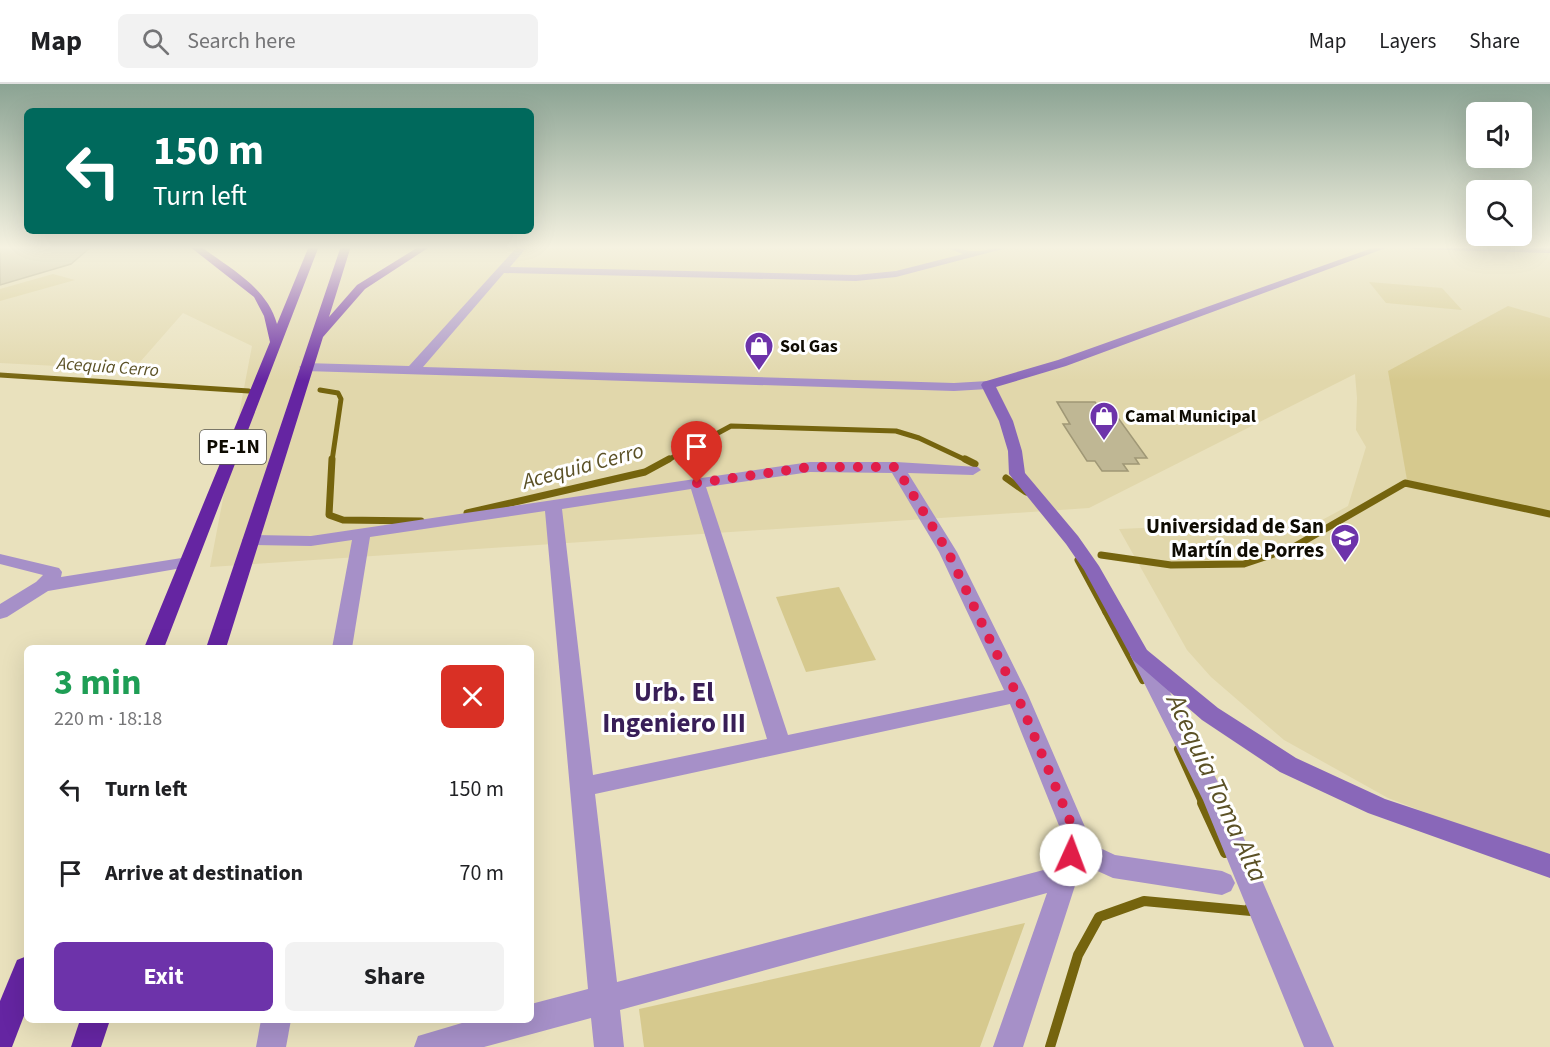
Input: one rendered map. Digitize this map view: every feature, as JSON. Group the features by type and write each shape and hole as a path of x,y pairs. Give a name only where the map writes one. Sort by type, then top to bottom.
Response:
{"highway":[{"path":"253,291 266,305 275,341"},
{"name":"PE-1N","path":"155,645 296,291"},
{"name":"PE-1N","path":"217,645 331,291"},
{"path":"313,342 358,291"},
{"path":"0,1039 24,978"},
{"path":"86,1047 93,1023"}],"street":[{"path":"412,371 482,291"},
{"path":"305,367 954,387 988,385 1062,363 1262,291"},
{"path":"988,385 1006,421 1015,451 1017,474 1072,540 1093,570 1215,800 1319,1047"},
{"path":"251,540 311,541 810,467 973,470"},
{"path":"896,467 948,552 1017,695 1075,833 1091,856 1113,866 1221,883"},
{"path":"697,483 780,745"},
{"path":"553,504 609,1047"},
{"path":"343,645 362,534"},
{"path":"0,559 53,572 52,578 43,586 0,613"},
{"path":"43,586 188,562"},
{"path":"1140,655 1210,714 1288,765 1377,806 1550,866"},
{"path":"582,787 1017,695"},
{"path":"1008,1047 1066,876 1075,833"},
{"path":"534,1018 1066,876"},
{"path":"271,1047 275,1023"},
{"path":"429,1047 515,1023"}],"shaded area":[{"path":"0,291 1550,291 1550,854 1445,820 1388,798 1284,740 1211,677 1187,650 1119,529 1231,524 1296,534 1348,506 1366,447 1356,430 1355,374 1089,508 210,567 252,346 183,313 133,370 0,363"},
{"path":"0,291 36,291 0,301"},
{"path":"1376,291 1445,291 1462,310 1386,303"},
{"path":"1508,306 1550,318 1550,513 1407,480 1388,371"},
{"path":"839,587 876,660 806,672 776,597"},
{"path":"1025,923 980,1047 644,1047 639,1009"}],"building":[{"name":"Camal Municipal","path":"1057,402 1095,402 1105,415 1116,415 1147,458 1135,458 1139,464 1123,464 1128,471 1102,471 1095,461 1087,461 1063,424 1070,424"}],"waterway":[{"name":"Acequia Cerro","path":"0,375 249,391"},
{"name":"Acequia Cerro","path":"320,390 338,393 341,399 332,461"},
{"name":"Acequia Cerro","path":"666,461 731,426 896,431 919,438 968,461"},
{"name":"Acequia Cerro","path":"332,459 329,515 343,520 421,521"},
{"name":"Acequia Cerro","path":"467,513 645,472 669,459"},
{"name":"Acequia Cerro","path":"965,459 975,464"},
{"name":"Acequia Cerro","path":"1006,478 1026,492"},
{"name":"Acequia Cerro","path":"1101,555 1171,565 1244,564 1292,548 1405,483 1550,514"},
{"name":"Acequia Toma Alta","path":"1078,560 1106,612"},
{"name":"Acequia Toma Alta","path":"1106,611 1143,680"},
{"name":"Acequia Toma Alta","path":"1178,749 1203,804"},
{"name":"Acequia Toma Alta","path":"1202,803 1225,853"},
{"name":"Acequia Toma Alta","path":"1050,1047 1078,955 1099,917 1144,901 1251,911 1250,907"}],"place":[{"name":"Sol Gas","path":"759,372"},
{"name":"Camal Municipal","path":"1104,442"},
{"name":"Universidad de San Martín de Porres","path":"1345,564"}],"district":[{"name":"Urb. El Ingeniero III","path":"674,708"}],"route":[{"path":"697,483 810,467 896,467 948,552 1017,695 1075,833 1071,855"}]}
